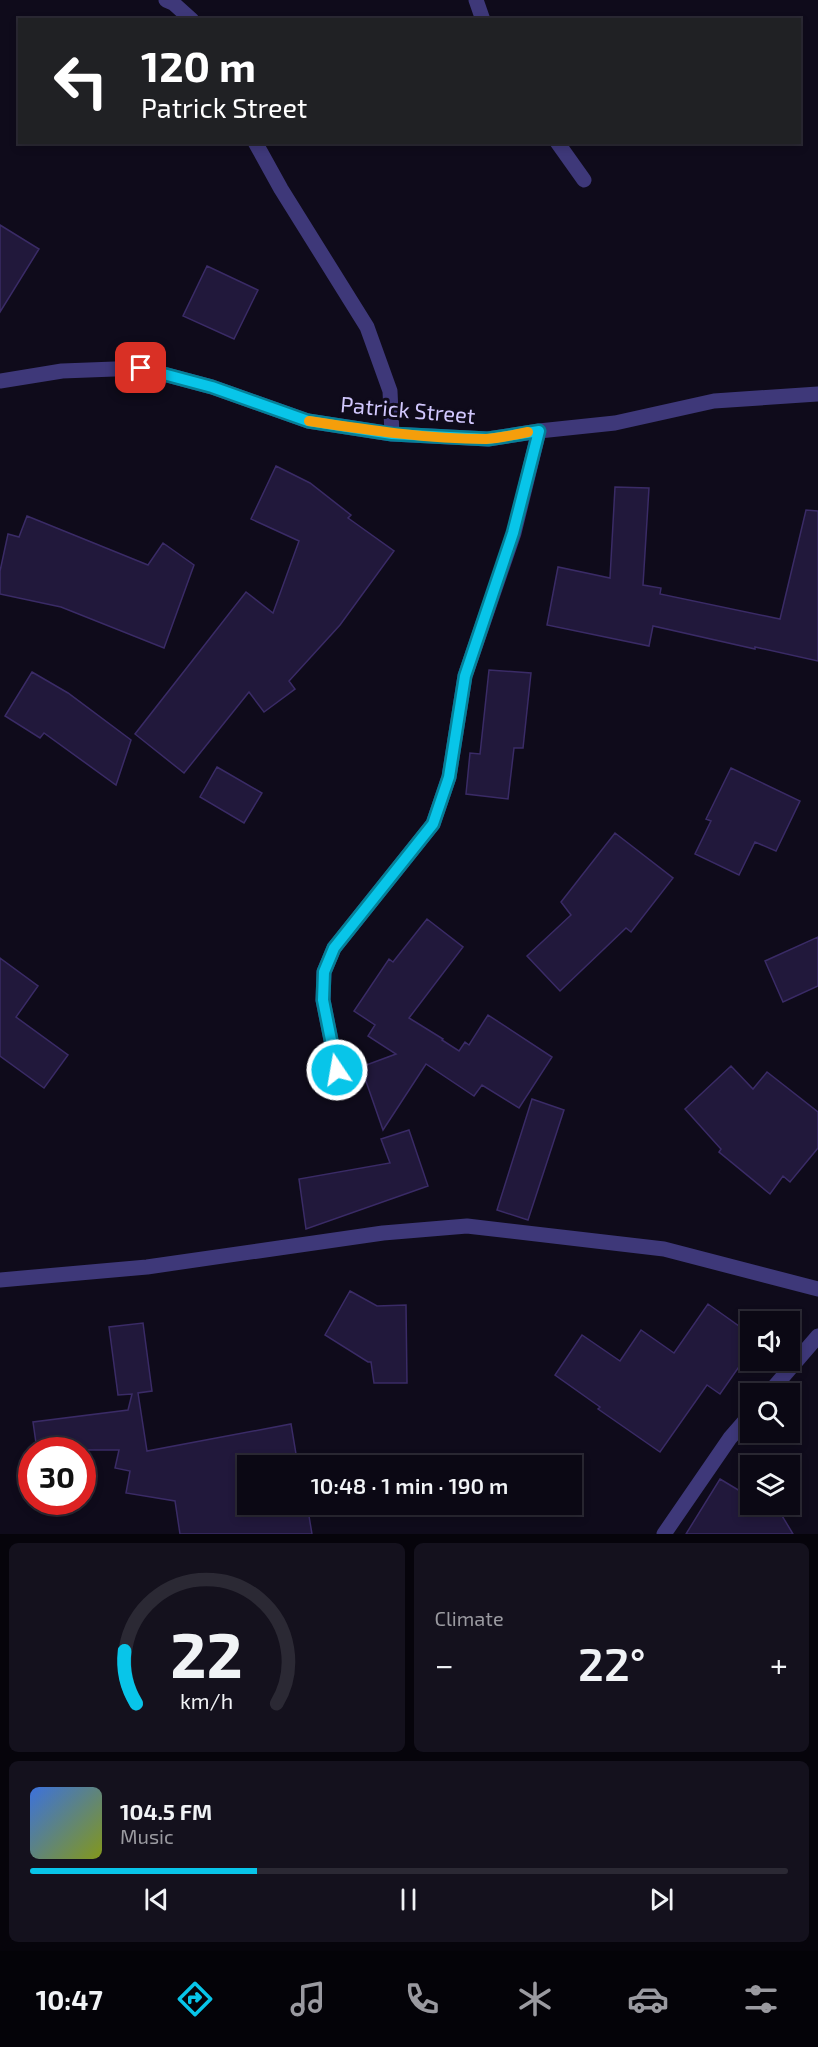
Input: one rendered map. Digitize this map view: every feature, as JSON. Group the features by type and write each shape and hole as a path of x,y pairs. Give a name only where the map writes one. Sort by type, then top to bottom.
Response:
{"street":[{"path":"166,0 173,3 190,18"},
{"path":"476,0 482,18"},
{"path":"256,144 281,189 367,327 390,391 392,434"},
{"path":"558,144 584,180"},
{"name":"Patrick Street","path":"0,381 62,371 141,368 212,387 308,421 392,434 488,439 615,423 714,401 818,394"},
{"path":"337,1070 323,1000 324,972 334,948 433,824 449,777 465,676 513,533 539,431"},
{"path":"0,1280 147,1267 383,1233 467,1226 664,1249 818,1289"},
{"path":"777,1383 818,1336"},
{"path":"664,1534 740,1426"}],"building":[{"path":"0,225 39,249 0,312"},
{"path":"207,266 258,290 234,339 183,316"},
{"path":"276,466 310,483 351,515 348,518 394,551 340,625 289,681 295,689 264,712 249,692 184,773 135,734 246,592 273,613 299,541 251,519"},
{"path":"615,487 649,488 643,585 661,588 660,594 780,619 806,510 818,511 818,661 653,626 649,646 547,625 558,567 610,578"},
{"path":"27,516 148,565 163,543 194,565 164,648 61,607 0,594 0,571 8,534 19,537"},
{"path":"489,670 531,673 523,748 514,748 508,799 466,794 470,753 480,754"},
{"path":"32,672 68,693 131,740 116,785 44,733 40,738 5,716"},
{"path":"217,767 262,793 244,823 200,797"},
{"path":"731,768 800,801 776,851 755,842 739,875 695,854 711,821 706,819"},
{"path":"615,833 673,878 631,932 626,928 560,991 527,956 571,915 561,902"},
{"path":"427,919 463,947 409,1018 459,1051 465,1042 469,1045 488,1015 552,1057 519,1108 482,1085 474,1096 426,1064 383,1130 361,1067 396,1054 368,1036 375,1025 354,1011 389,959 393,962"},
{"path":"818,937 818,986 783,1002 765,961"},
{"path":"0,958 38,986 16,1017 68,1055 44,1088 0,1056"},
{"path":"731,1066 753,1089 767,1072 818,1112 818,1148 790,1182 783,1176 770,1194 719,1152 721,1149 685,1109"},
{"path":"532,1099 564,1110 528,1220 497,1210"},
{"path":"409,1130 428,1186 306,1229 299,1179 390,1163 381,1139"},
{"path":"350,1291 377,1306 406,1305 407,1383 374,1383 371,1362 325,1335"},
{"path":"708,1304 740,1327 740,1365 720,1394 707,1385 660,1452 598,1409 600,1407 555,1375 582,1335 620,1361 641,1330 674,1353"},
{"path":"143,1323 152,1391 138,1393 147,1451 291,1424 296,1455 237,1455 237,1515 309,1515 312,1534 180,1534 175,1501 126,1493 130,1471 115,1468 119,1450 96,1450 96,1437 35,1437 33,1422 128,1410 132,1394 118,1395 109,1327"},
{"path":"720,1479 740,1491 740,1515 782,1515 793,1534 686,1534"}],"slow traffic":[{"path":"309,421 392,434 488,439 528,432"}],"route":[{"path":"141,368 212,387 308,421 392,434 488,439 539,431 513,533 465,676 449,777 433,824 334,948 324,972 323,1000 337,1070"}]}
